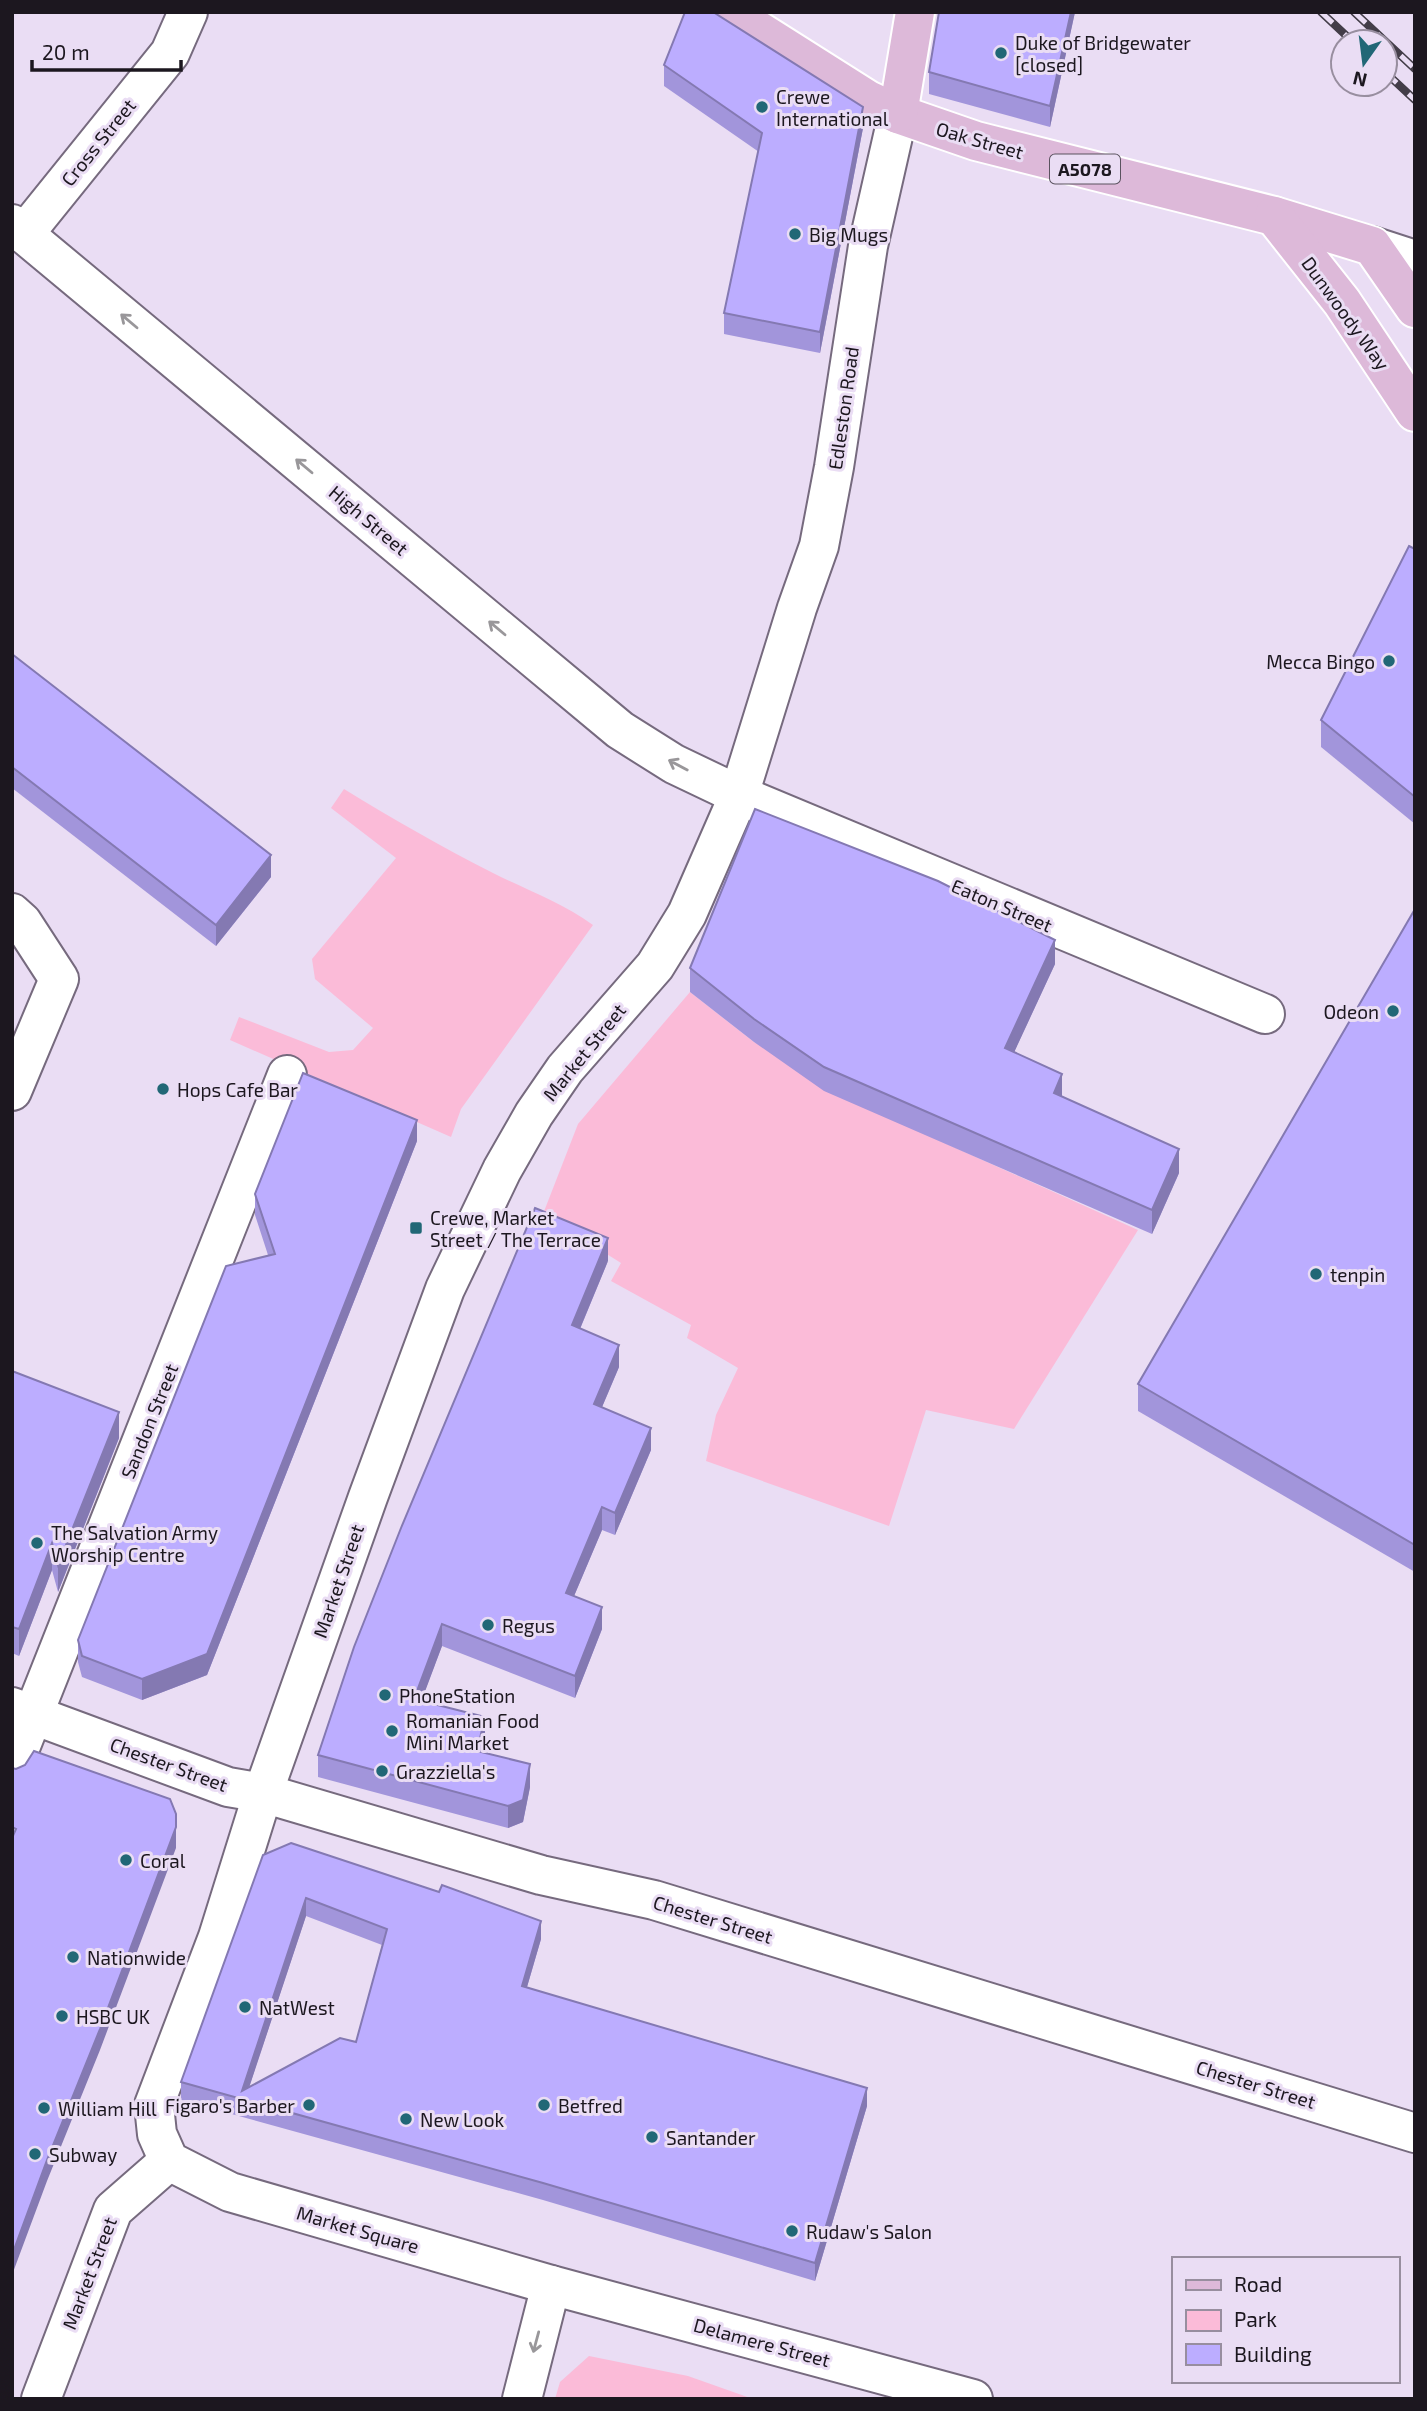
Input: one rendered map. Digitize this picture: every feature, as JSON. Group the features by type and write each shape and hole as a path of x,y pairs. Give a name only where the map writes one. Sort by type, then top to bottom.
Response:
{"main road":[{"name":"Oak Street","path":"729,12 868,100 898,114 976,141 1274,216 1372,246"},
{"name":"Edleston Road","path":"898,114 915,12"},
{"name":"Dunwoody Way","path":"1274,216 1342,302 1415,412"},
{"path":"1372,246 1415,308"}],"street":[{"name":"Cross Street","path":"18,229 170,53 188,12"},
{"name":"Edleston Road","path":"739,795 793,620 819,546 868,246 898,114"},
{"name":"High Street","path":"18,229 620,730 674,764 739,795"},
{"name":"Oak Street","path":"1372,246 1415,260"},
{"name":"Market Street","path":"41,2399 113,2210 169,2161 157,2134 154,2105 218,1937 263,1793 376,1472 445,1289 502,1170 534,1114 565,1069 655,967 687,914 739,795"},
{"name":"Eaton Street","path":"739,795 1265,1014"},
{"path":"12,1091 60,979 17,918"},
{"name":"Sandon Street","path":"12,1768 22,1711 287,1075"},
{"name":"Chester Street","path":"22,1711 228,1787 263,1793 541,1875 654,1900 1415,2133"},
{"name":"Market Square","path":"169,2161 230,2192 551,2285"},
{"path":"522,2399 551,2285"},
{"name":"Delamere Street","path":"551,2285 918,2392 973,2399"}],"green space":[{"path":"344,789 436,843 557,903 593,925 461,1109 451,1137 230,1040 239,1017 329,1052 353,1050 373,1028 315,979 312,959 396,858 331,808"},
{"path":"690,992 754,1042 938,1140 1138,1230 1014,1429 926,1410 889,1526 706,1461 716,1415 738,1368 687,1338 691,1325 611,1281 621,1263 543,1214 578,1124"},
{"path":"589,2356 688,2376 753,2399 555,2399 560,2382"}],"building":[{"path":"685,12 713,12 863,107 820,332 724,313 762,133 664,65"},
{"name":"Duke of Bridgewater [closed]","path":"939,12 1071,12 1050,106 929,72"},
{"name":"Mecca Bingo","path":"1409,546 1415,549 1415,797 1321,720"},
{"path":"12,654 271,855 216,925 12,767"},
{"path":"755,809 938,881 1055,940 1005,1048 1062,1074 1054,1093 1179,1149 1152,1210 824,1067 754,1019 690,968"},
{"name":"tenpin","path":"1415,909 1415,1545 1138,1384"},
{"path":"303,1073 417,1120 207,1654 142,1679 82,1656 78,1640 226,1266 275,1254 255,1194"},
{"path":"535,1208 608,1238 572,1325 619,1345 594,1404 651,1428 615,1513 602,1507 566,1593 602,1607 575,1676 442,1624 414,1699 485,1717 477,1751 530,1764 523,1800 508,1806 318,1755 354,1647 401,1528"},
{"name":"The Salvation Army Worship Centre","path":"12,1371 119,1412 58,1565 52,1543 19,1629 12,1627"},
{"path":"34,1751 170,1799 176,1814 176,1827 12,2255 12,1838 16,1829 12,1827 12,1768 25,1765"},
{"path":"291,1843 439,1892 442,1885 541,1921 522,1986 867,2088 815,2263 543,2183 181,2082 263,1855","holes":["306,1898 387,1929 356,2042 340,2038 242,2091"]}],"railway":[{"path":"1321,12 1338,28"},
{"path":"1354,12 1415,69"},
{"path":"1399,85 1415,100"}],"place":[{"name":"Duke of Bridgewater [closed]","path":"1001,53"},
{"name":"Crewe International","path":"762,107"},
{"name":"Big Mugs","path":"795,234"},
{"name":"Mecca Bingo","path":"1389,661"},
{"name":"Odeon","path":"1393,1011"},
{"name":"Hops Cafe Bar","path":"163,1089"},
{"name":"Crewe, Market Street / The Terrace","path":"416,1228"},
{"name":"tenpin","path":"1316,1274"},
{"name":"The Salvation Army Worship Centre","path":"37,1543"},
{"name":"Regus","path":"488,1625"},
{"name":"PhoneStation","path":"385,1695"},
{"name":"Romanian Food Mini Market","path":"392,1731"},
{"name":"Grazziella's","path":"382,1771"},
{"name":"Coral","path":"126,1860"},
{"name":"Nationwide","path":"73,1957"},
{"name":"NatWest","path":"245,2007"},
{"name":"HSBC UK","path":"62,2016"},
{"name":"Figaro's Barber","path":"309,2105"},
{"name":"Betfred","path":"544,2105"},
{"name":"William Hill","path":"44,2108"},
{"name":"New Look","path":"406,2119"},
{"name":"Santander","path":"652,2137"},
{"name":"Subway","path":"35,2154"},
{"name":"Rudaw's Salon","path":"792,2231"}]}
